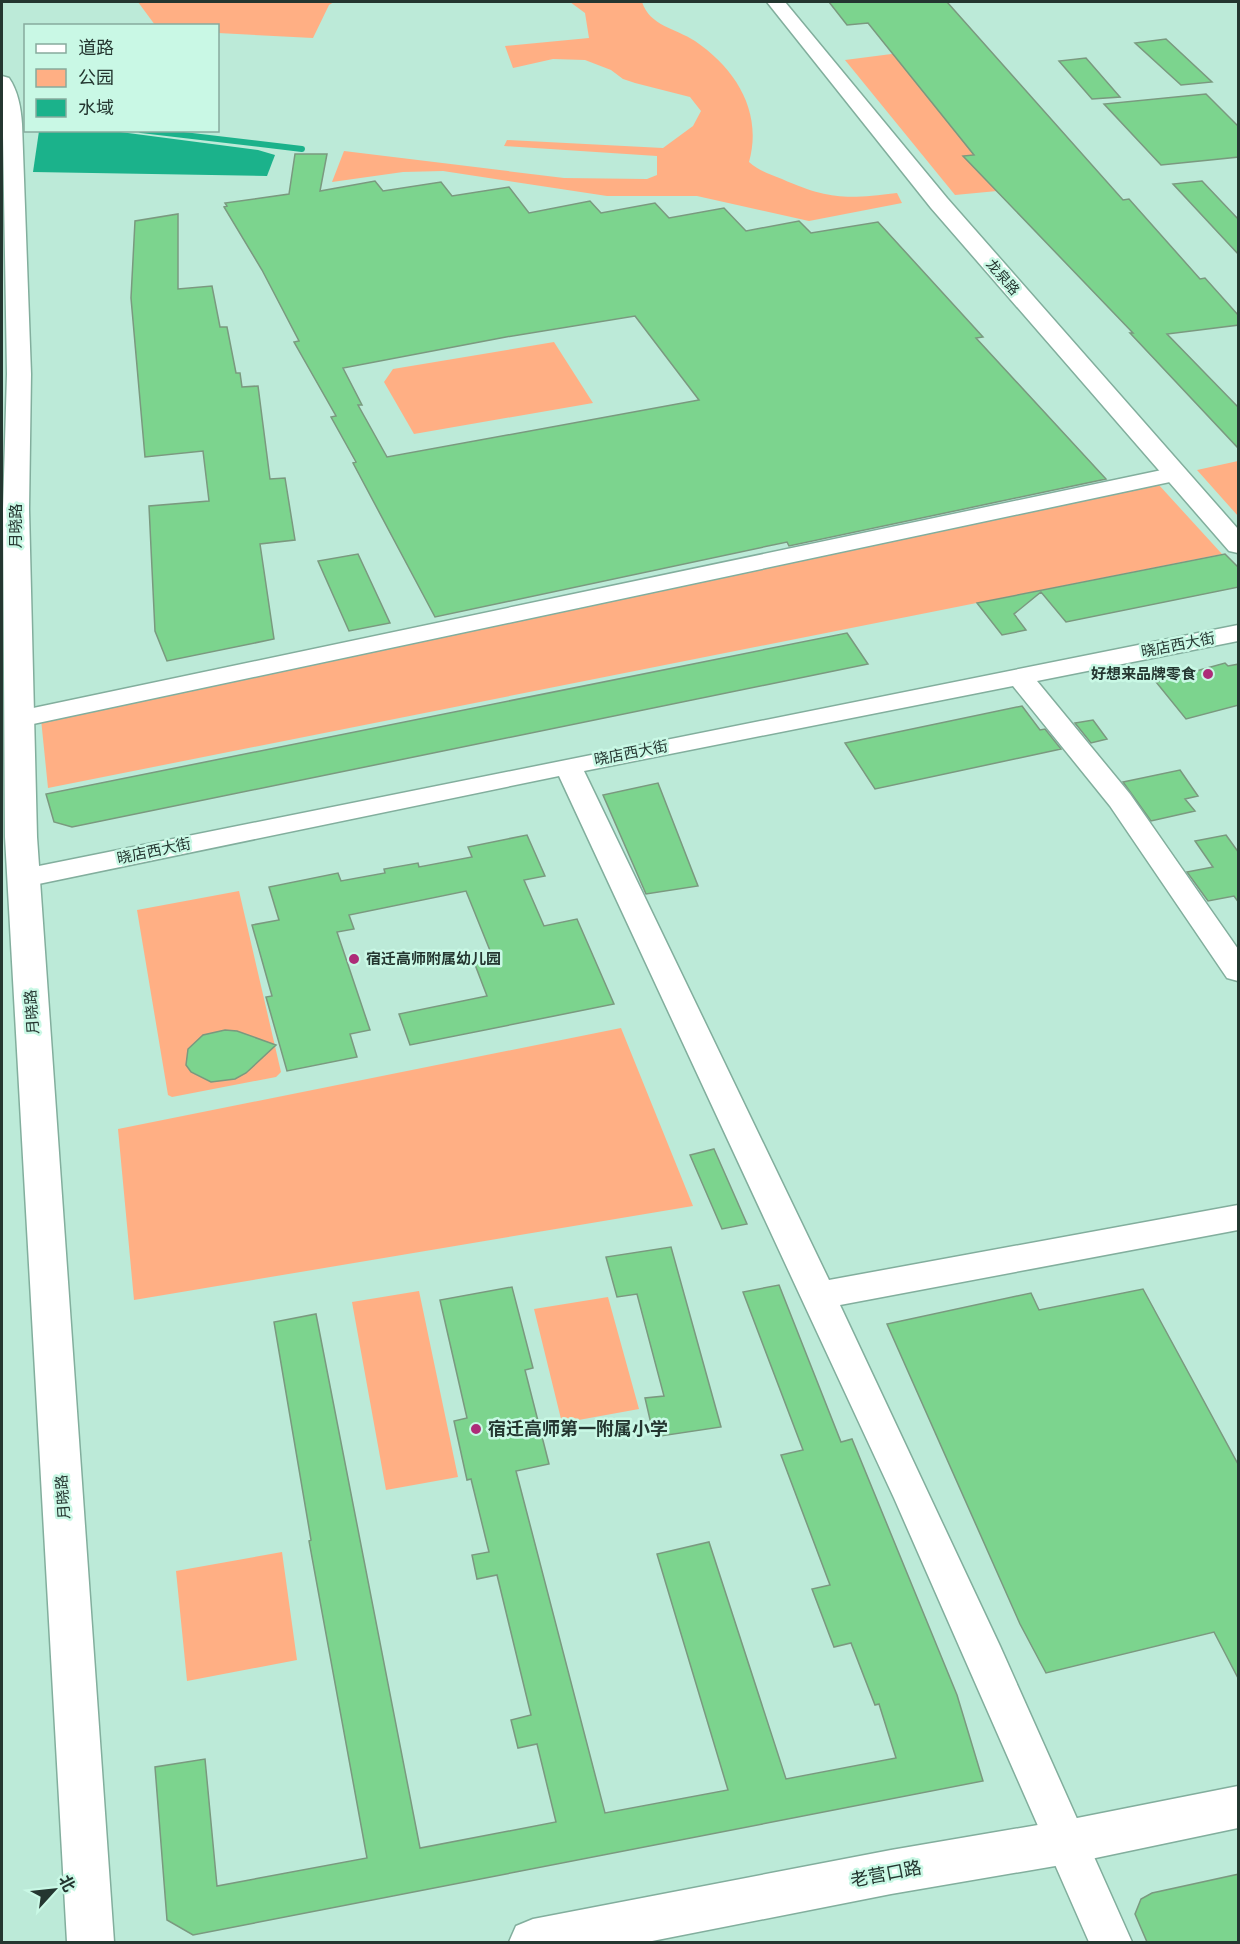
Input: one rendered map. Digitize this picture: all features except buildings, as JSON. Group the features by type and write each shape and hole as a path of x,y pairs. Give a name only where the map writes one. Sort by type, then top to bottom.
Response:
{"street":[{"name":"龙泉路","path":"776,2 939,203 1239,545"},
{"name":"月晓路","path":"2,82 11,107 12,124 19,374 16,509 19,719 11,839 24,878 92,1942"},
{"path":"19,719 1176,474"},
{"name":"晓店西大街","path":"24,878 568,766 1239,633"},
{"path":"1020,676 1120,800 1239,971"},
{"path":"568,766 820,1296 1110,1942"},
{"path":"820,1296 1239,1218"},
{"name":"老营口路","path":"533,1942 891,1872 1067,1842 1239,1807"}],"green space":[{"path":"138,2 334,2 329,5 313,38 219,33 219,24 154,24"},
{"path":"570,2 642,2 646,10 657,21 695,41 710,52 734,78 743,93 752,126 749,162 757,168 813,191 851,197 897,193 902,203 809,221 697,196 607,196 443,171 403,172 332,182 344,151 564,178 647,179 657,175 657,156 504,146 507,140 663,148 693,126 701,111 690,97 623,79 611,70 585,60 553,59 513,68 505,46 589,38 585,13"},
{"path":"907,52 1027,188 955,195 845,60"},
{"path":"554,342 593,403 414,434 384,382 393,369"},
{"path":"1238,461 1238,516 1197,470"},
{"path":"1158,484 1222,554 48,788 41,719"},
{"path":"239,891 281,1072 276,1077 172,1097 168,1095 137,910"},
{"path":"621,1028 693,1206 134,1300 118,1129"},
{"path":"419,1291 458,1477 386,1490 352,1302"},
{"path":"608,1297 639,1409 562,1423 534,1309"},
{"path":"282,1552 297,1660 187,1681 176,1571"}],"water":[{"path":"39,132 120,132 258,150 275,155 267,176 33,172"}],"waterway":[{"path":"158,132 302,149"}],"place":[{"name":"好想来品牌零食","path":"1208,674"},
{"name":"宿迁高师附属幼儿园","path":"354,959"},
{"name":"宿迁高师第一附属小学","path":"476,1429"}]}
